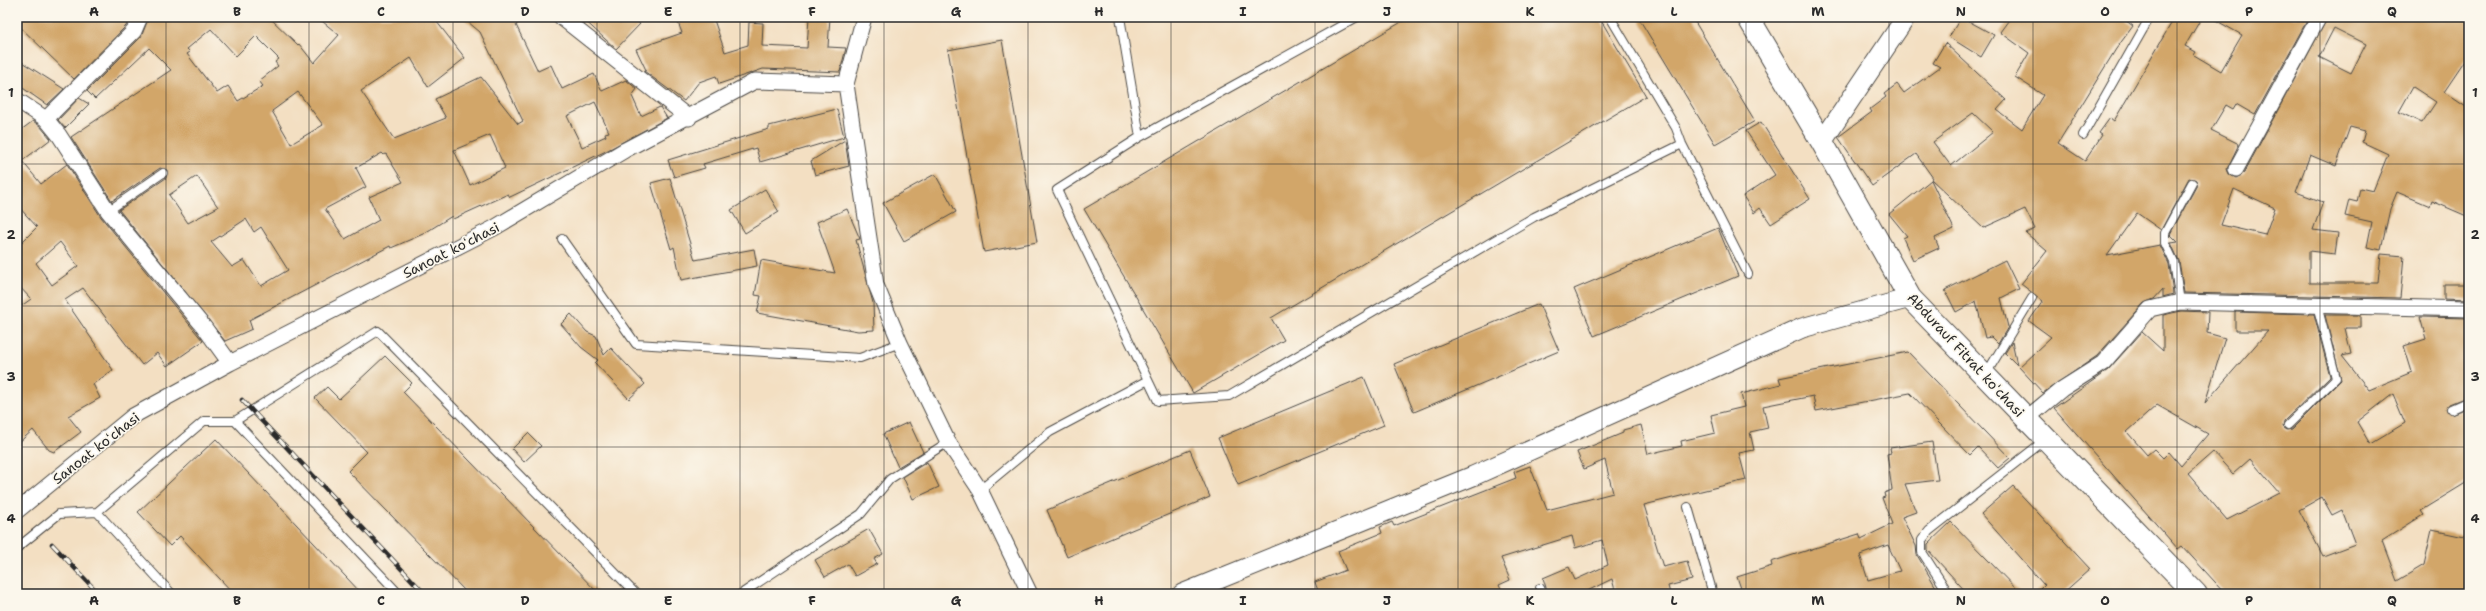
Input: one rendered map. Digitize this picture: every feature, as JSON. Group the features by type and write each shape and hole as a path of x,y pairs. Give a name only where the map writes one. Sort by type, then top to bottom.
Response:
{"main road":[{"name":"Abdurauf Fitrat koʻchasi","path":"1748,17 1822,142 1910,298 1986,375 2192,593"}],"street":[{"path":"46,119 134,31 140,17"},
{"path":"561,17 689,118"},
{"path":"864,17 846,84 876,285 900,342 948,442 980,490 1030,594"},
{"path":"1822,142 1906,17"},
{"path":"2236,169 2319,17"},
{"name":"Sanoat koʻchasi","path":"17,511 133,416 230,363 494,228 625,150 689,118 755,81 846,84"},
{"path":"17,100 46,119 59,135 108,211 204,327 230,363"},
{"path":"1182,594 1473,476 1802,328 1910,298"},
{"path":"2026,419 2062,389 2103,363 2150,309 2180,302 2469,309"}],"lane":[{"path":"1120,17 1140,137"},
{"path":"1357,17 1140,137 1057,190 1158,401 1229,396 1534,217 1682,144"},
{"path":"1610,17 1676,128 1682,144 1748,274"},
{"path":"2083,134 2150,17"},
{"path":"108,211 163,173"},
{"path":"2180,302 2174,262 2165,243 2165,234 2192,183"},
{"path":"562,239 636,344 860,358 900,342"},
{"path":"1986,375 2032,298"},
{"path":"2288,425 2336,378 2317,305"},
{"path":"17,548 60,514 97,512 204,421 236,421 378,331 636,594"},
{"path":"980,490 1050,432 1148,380"},
{"path":"2451,409 2469,401"},
{"path":"236,421 399,594"},
{"path":"1949,594 1922,552 1922,540 1929,531 2046,439"},
{"path":"741,594 861,514 890,479 948,442"},
{"path":"1688,507 1713,594"},
{"path":"97,512 172,594"}],"building":[{"path":"17,17 130,17 126,26 74,79 17,24"},
{"path":"149,17 269,17 298,45 299,44 314,63 339,35 317,17 433,17 465,58 428,87 411,58 361,91 394,139 446,118 435,99 481,77 518,124 523,121 480,32 462,17 525,17 516,25 538,71 551,65 562,89 594,74 602,91 626,80 637,89 632,96 641,116 660,107 667,118 606,151 510,197 508,194 453,219 452,216 423,234 391,248 390,246 249,320 252,329 225,341 119,210 166,178 167,170 160,168 112,201 71,137 171,70 149,48 95,99 87,91 141,37","holes":["211,29 236,56 256,36 279,59 275,62 278,66 259,81 263,86 238,101 228,86 217,93 187,54 190,52 187,49","298,92 323,125 291,144 272,111","595,102 609,132 605,133 606,136 582,147 567,116","490,135 505,168 470,185 454,150","382,153 384,155 386,154 403,182 369,197 379,220 345,239 325,209 366,187 356,168","197,176 218,207 188,223 169,195","246,219 254,232 261,227 288,270 261,286 244,260 232,267 211,242"]},
{"path":"581,17 614,17 621,23 627,17 632,17 640,24 616,49"},
{"path":"676,17 713,17 725,52 748,45 749,22 763,23 762,46 807,48 809,17 830,17 828,47 846,48 840,72 763,69 719,84 716,76 699,82 684,101 644,71 646,70 636,49 682,33"},
{"path":"1410,17 1599,17 1646,96 1271,318 1284,340 1193,393 1084,209"},
{"path":"1638,17 1692,17 1755,121 1715,144"},
{"path":"1961,17 1994,35 1981,57 1949,37"},
{"path":"2011,17 2121,17 2133,26 2116,49 2058,143 2085,161 2102,135 2099,133 2110,118 2114,121 2175,17 2202,17 2185,46 2196,52 2194,55 2221,71 2242,35 2210,17 2309,17 2255,115 2236,104 2233,109 2226,105 2211,130 2239,144 2227,169 2229,174 2236,178 2244,173 2328,17 2469,17 2469,55 2444,92 2469,109 2469,217 2432,201 2430,206 2397,192 2390,209 2381,250 2367,247 2372,222 2345,216 2349,200 2357,202 2360,188 2373,191 2388,154 2362,142 2365,131 2350,127 2336,166 2310,155 2296,192 2323,202 2313,230 2338,233 2335,254 2309,251 2309,283 2378,283 2381,254 2404,256 2400,298 2184,293 2179,261 2171,243 2178,242 2170,234 2197,185 2196,180 2189,178 2161,230 2137,213 2107,255 2160,245 2169,264 2173,294 2163,297 2163,289 2154,299 2144,303 2097,356 2043,393 2019,367 2051,337 2029,321 2043,301 2021,284 2047,251 2026,233 2035,229 2025,209 1983,228 1931,179 1933,178 1916,154 1872,186 1838,137 1872,112 1870,109 1886,97 1884,94 1897,84 1904,93 1940,67 1933,63 1945,43 2006,100 1997,110 2022,129 2043,95 2015,77 2029,53 2000,32","holes":["2334,28 2366,44 2351,73 2319,57","2413,87 2436,102 2422,123 2399,112","1973,113 1993,132 1951,166 1933,142","2234,189 2275,208 2265,235 2221,225"]},
{"path":"1002,40 1037,242 984,252 948,50"},
{"path":"17,59 64,89 47,105 17,84"},
{"path":"79,98 89,104 65,128 58,120"},
{"path":"837,109 844,137 760,162 756,148 703,164 705,168 674,177 668,160 769,129 769,126"},
{"path":"33,121 40,126 51,139 22,161 41,184 67,164 101,217 203,341 167,366 157,353 142,365 83,288 65,300 113,370 93,384 100,398 68,416 81,432 54,452 49,450 33,430 17,444 17,309 31,299 17,284 17,247 37,227 17,205 17,133","holes":["60,242 78,266 52,285 36,263"]},
{"path":"1761,122 1810,199 1771,224 1760,208 1754,213 1743,196 1775,175 1746,131"},
{"path":"845,140 849,166 815,175 811,161"},
{"path":"935,174 956,212 904,241 883,203"},
{"path":"670,178 695,260 754,249 757,266 681,280 674,247 671,249 651,183"},
{"path":"1931,180 1954,229 1935,238 1939,248 1913,260 1903,238 1907,236 1889,214"},
{"path":"765,189 779,212 745,233 731,210"},
{"path":"847,209 860,239 856,240 873,303 874,330 858,331 757,313 761,296 755,295 761,260 835,273 817,222"},
{"path":"1718,228 1738,276 1594,336 1574,289"},
{"path":"2005,260 2019,289 2001,298 2008,327 1998,344 1991,337 1985,338 1976,301 1956,312 1945,290"},
{"path":"2444,284 2469,284 2469,300 2444,299"},
{"path":"1539,304 1559,351 1414,412 1394,364"},
{"path":"2181,311 2208,312 2207,333 2225,338 2205,403 2268,331 2235,331 2235,312 2314,314 2330,376 2284,421 2283,427 2287,430 2292,429 2341,380 2325,315 2361,315 2361,328 2345,328 2351,354 2342,356 2369,390 2412,372 2404,346 2426,339 2420,317 2469,318 2469,396 2449,404 2446,409 2451,414 2469,407 2469,481 2420,511 2423,515 2382,541 2397,581 2424,565 2432,530 2469,538 2469,594 2226,594 2182,546 2178,549 2054,408 2108,370 2142,332 2163,351 2163,315","holes":["2393,394 2405,423 2370,444 2357,422","2157,405 2208,434 2181,466 2169,452 2163,458 2154,449 2147,455 2127,432","2213,452 2233,474 2250,459 2279,493 2227,520 2188,474","2322,497 2332,515 2342,510 2355,544 2323,556 2299,510"]},
{"path":"571,314 587,332 596,336 604,355 611,348 645,384 629,399 595,363 598,360 581,347 561,324"},
{"path":"2012,342 2017,365 2005,353"},
{"path":"1908,352 2010,458 1998,468 1978,447 1970,455 1910,393 1816,411 1813,396 1763,406 1768,428 1750,432 1754,450 1739,453 1746,480 1644,505 1663,567 1687,561 1692,580 1668,586 1670,594 1616,594 1612,579 1581,594 1548,594 1543,578 1569,567 1575,580 1608,565 1602,540 1575,548 1572,536 1501,558 1510,580 1499,585 1503,594 1319,594 1315,582 1346,570 1338,551 1382,533 1380,527 1392,522 1394,526 1516,478 1514,472 1530,466 1547,510 1613,493 1605,460 1584,469 1577,452 1623,433 1623,430 1641,425 1648,454 1682,446 1681,441 1715,433 1711,415 1744,407 1741,394 1781,384 1779,378"},
{"path":"385,356 412,383 403,392 599,594 468,594 348,471 367,452 315,398 327,387 339,399"},
{"path":"1364,377 1384,425 1238,485 1218,438"},
{"path":"909,422 923,452 898,467 883,434"},
{"path":"528,433 541,446 524,462 512,449"},
{"path":"216,439 362,594 234,594 180,536 170,546 138,512"},
{"path":"1932,442 1938,480 1905,484 1916,512 1902,517 1916,546 1917,555 1940,594 1743,594 1737,577 1772,566 1771,562 1859,534 1861,539 1892,524 1882,498 1885,497 1884,493 1892,490 1887,454 1891,453 1890,448","holes":["1888,545 1900,571 1868,580 1860,555"]},
{"path":"1190,450 1210,497 1067,557 1047,510"},
{"path":"927,462 939,487 913,499 903,477"},
{"path":"2013,486 2090,569 2062,594 2035,594 2044,585 1981,514"},
{"path":"1951,522 2021,594 1968,594 1928,550 1928,544"},
{"path":"869,529 883,554 874,559 877,564 855,576 848,564 825,577 815,560"}],"railway":[{"path":"242,400 425,594"},
{"path":"52,544 99,594"}]}
